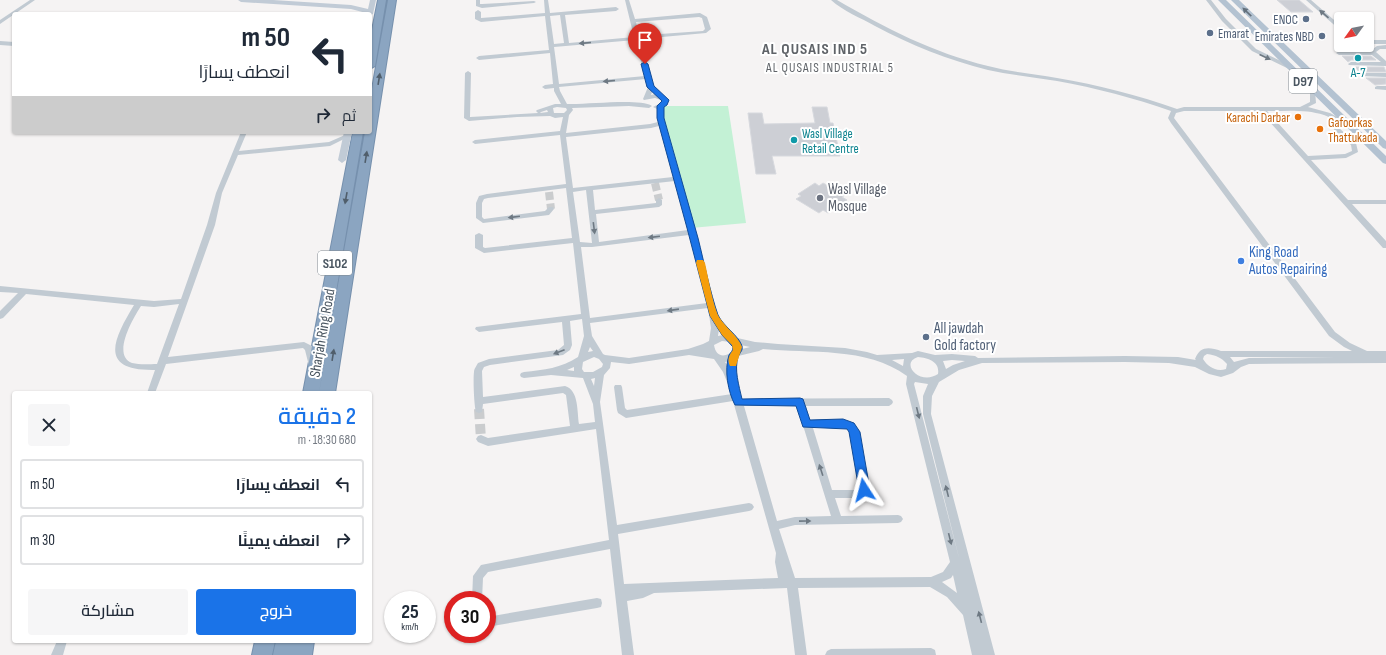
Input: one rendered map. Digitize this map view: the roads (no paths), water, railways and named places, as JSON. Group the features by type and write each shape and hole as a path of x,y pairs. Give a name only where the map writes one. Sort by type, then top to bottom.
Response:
{"highway":[{"path":"372,55 382,0"},
{"name":"Sharjah Ring Road","path":"372,120 392,0"},
{"name":"Sharjah Ring Road","path":"311,391 351,171 351,134"},
{"name":"Sharjah Ring Road","path":"327,391 370,134"},
{"path":"343,155 351,171"},
{"path":"262,655 265,643"},
{"path":"284,655 286,643"},
{"path":"302,655 304,643"}],"main road":[{"path":"241,0 356,4"},
{"path":"310,0 356,4 367,12"},
{"path":"370,12 373,0"},
{"name":"D97","path":"1222,0 1386,161"},
{"name":"D97","path":"1235,0 1386,146"},
{"path":"1246,24 1280,51 1386,154"},
{"path":"1368,129 1386,142"},
{"path":"343,155 351,134"}],"street":[{"path":"15,12 33,0"},
{"path":"478,0 478,5 482,6 534,2"},
{"path":"546,0 557,88 553,111 563,134 588,336 586,347 578,368 584,376 597,404"},
{"path":"468,74 467,118 473,120 553,111 566,106 596,107 628,104 660,106 665,102 664,98 651,87 627,0"},
{"path":"833,0 906,40 958,60 1005,72 1086,85 1148,101 1174,113 1184,109 1314,109 1328,114 1352,128"},
{"path":"1208,0 1224,20 1254,50 1290,68"},
{"path":"1308,0 1334,23"},
{"path":"478,12 478,19 481,20 616,9"},
{"path":"0,22 12,14"},
{"path":"562,14 567,44"},
{"path":"479,58 552,48 567,44 704,32 708,30 704,17 702,16 632,20"},
{"path":"1374,42 1386,42"},
{"path":"0,43 12,44"},
{"path":"1374,53 1375,49 1386,48"},
{"path":"1385,63 1379,53 1386,48"},
{"path":"1339,53 1374,53 1385,63"},
{"path":"1351,64 1385,63"},
{"path":"1364,76 1386,75"},
{"path":"545,86 557,88 648,77"},
{"path":"651,87 645,103 651,106 661,121"},
{"path":"557,88 566,106 570,110 567,114 563,134"},
{"path":"1378,88 1386,88"},
{"path":"1300,108 1313,102 1313,91"},
{"path":"628,104 646,98 660,96"},
{"path":"660,106 661,121 714,316 715,328 711,352 727,370 738,400 781,553 780,562 787,583 801,655"},
{"path":"553,111 567,114 596,107"},
{"path":"1260,108 1386,246"},
{"path":"1174,113 1172,120 1174,124 1332,334 1347,345 1366,354"},
{"path":"475,142 651,126 661,121"},
{"path":"1305,158 1346,156 1355,152 1354,144 1329,122"},
{"path":"152,391 211,225 219,193 237,153 243,134"},
{"path":"330,144 349,134"},
{"path":"237,153 330,144 339,146 343,155"},
{"path":"550,209 550,212 547,213 483,221 479,218 479,203 481,198 487,196 677,179"},
{"path":"589,188 596,244"},
{"path":"592,212 659,204 659,200"},
{"path":"1346,202 1386,202"},
{"path":"479,235 479,248 484,252 576,242 596,244 692,232"},
{"path":"0,289 138,303 162,304 184,301"},
{"path":"0,316 24,292"},
{"path":"138,303 123,333 119,355 120,359 128,365 161,364 304,345 309,348 312,362 316,367"},
{"path":"479,329 566,318 586,318 711,305"},
{"path":"714,316 738,347 735,355 733,384"},
{"path":"566,318 568,345 564,351 556,354 485,362 478,368 478,405 565,389 570,394 575,429"},
{"path":"1332,334 1335,345 1332,354"},
{"path":"588,336 606,364 602,373 597,404 628,655"},
{"path":"551,372 596,376 629,361 689,352 721,337 751,345 769,347 836,350 877,357 912,356 924,354 938,360 944,371 927,394 927,414 989,655"},
{"path":"689,352 726,359 752,349 769,347"},
{"path":"1125,359 1130,357 1188,357 1209,351 1221,354 1386,354"},
{"path":"524,376 551,372 580,360 590,354 629,361"},
{"path":"1201,354 1200,361 1205,367"},
{"path":"1221,354 1230,362 1231,369"},
{"path":"912,356 909,358 906,365 910,374 910,384 956,562 978,655"},
{"path":"877,357 894,364 925,382 939,379 960,365 982,360"},
{"path":"933,358 952,357 982,360 1125,359 1184,361 1222,374 1228,373 1238,364 1249,361 1386,360"},
{"path":"618,387 621,410 626,414 738,400 889,402"},
{"path":"800,402 837,520"},
{"path":"807,424 847,424 853,428 864,490 860,494 829,494"},
{"path":"481,439 488,442 599,425"},
{"path":"612,530 749,507"},
{"path":"773,527 795,521 898,519"},
{"path":"477,591 478,576 485,568 614,544"},
{"path":"620,593 643,593 653,588 787,583 931,582 946,575 956,562"},
{"path":"931,582 950,593 965,609 969,619"},
{"path":"496,620 596,603"},
{"path":"57,655 61,643"},
{"path":"831,655 931,654"}],"tunnel":[{"path":"655,183 659,200"},
{"path":"549,192 551,209"},
{"path":"479,409 481,439"}],"place":[{"name":"ENOC","path":"1306,19"},
{"name":"Emarat","path":"1210,33"},
{"name":"Emirates NBD","path":"1322,36"},
{"name":"A-7","path":"1358,58"},
{"name":"Karachi Darbar","path":"1298,117"},
{"name":"Gafoorkas Thattukada","path":"1320,129"},
{"name":"Wasl Village Retail Centre","path":"794,140"},
{"name":"Wasl Village Mosque","path":"820,198"},
{"name":"King Road Autos Repairing","path":"1241,261"},
{"name":"All jawdah Gold factory","path":"926,337"}],"district":[{"name":"AL QUSAIS IND 5","path":"815,48"},
{"name":"AL QUSAIS INDUSTRIAL 5","path":"830,67"}]}
